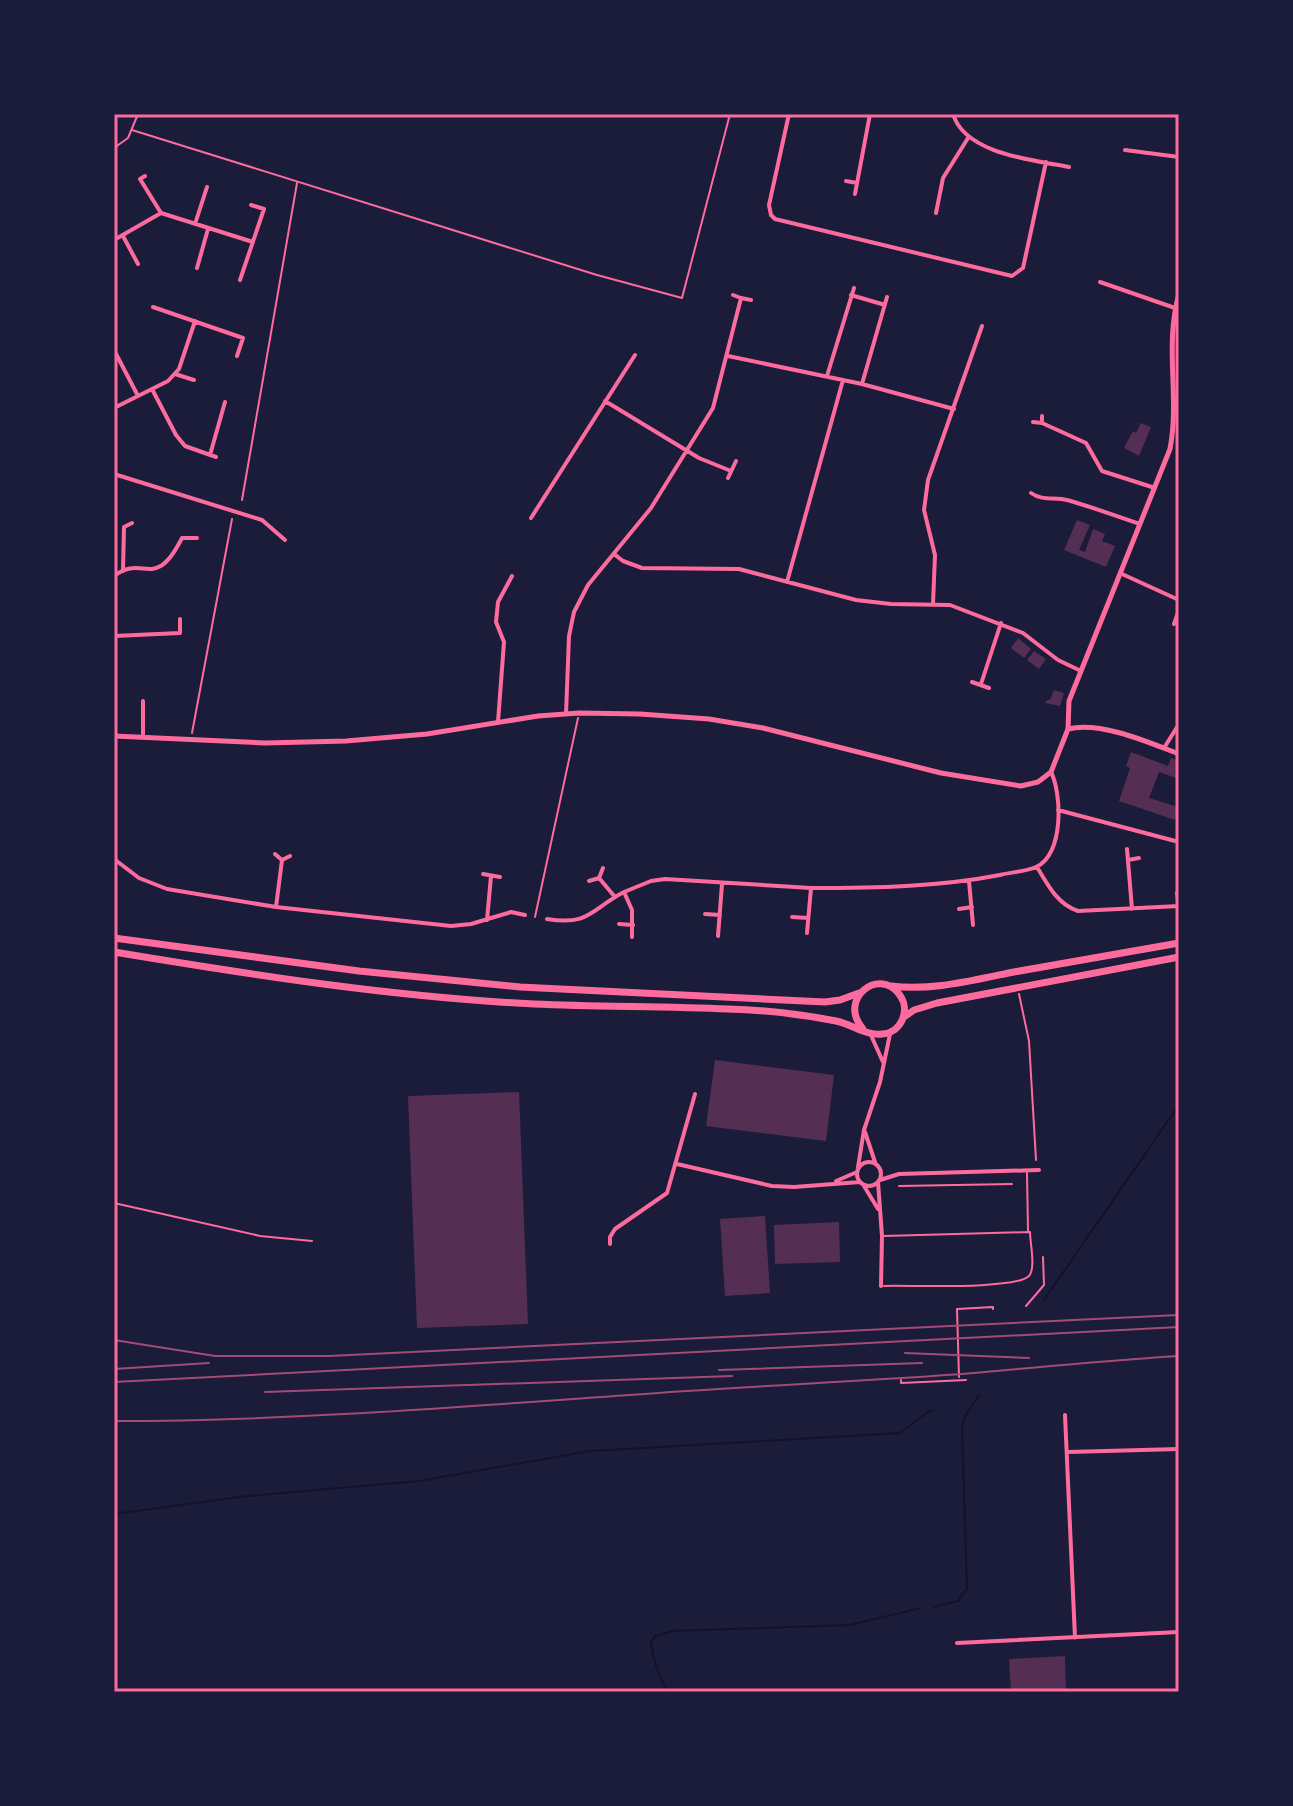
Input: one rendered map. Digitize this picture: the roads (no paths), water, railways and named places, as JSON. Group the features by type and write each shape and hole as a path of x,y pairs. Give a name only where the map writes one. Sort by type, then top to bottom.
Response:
{"highway":[{"path":"114,938 359,971 520,987 825,1002 860,993 873,985 911,989 956,985 1179,943"},
{"path":"114,952 239,973 385,991 533,1004 770,1011 814,1017 878,1035 891,1032 904,1017 901,995 889,986"},
{"path":"904,1017 914,1010 937,1003 1179,957"},
{"path":"860,993 854,1007 858,1023 866,1031"}],"street":[{"path":"789,114 769,205 775,219 1012,276 1023,268 1046,162"},
{"path":"855,194 870,114"},
{"path":"953,114 956,124 968,138 983,147 1069,167"},
{"path":"936,213 943,178 968,138"},
{"path":"1125,150 1179,157"},
{"path":"145,176 140,179 161,213 253,242"},
{"path":"846,181 857,183"},
{"path":"195,224 207,187"},
{"path":"240,280 264,209 251,205"},
{"path":"114,240 161,213"},
{"path":"197,268 208,229"},
{"path":"123,236 138,264"},
{"path":"1100,282 1175,308"},
{"path":"827,376 854,288"},
{"path":"114,736 265,743 346,741 427,734 566,714 664,716 763,728 997,784 1038,782 1051,772 1068,729 1069,701 1176,432 1170,340 1179,294"},
{"path":"733,295 751,300"},
{"path":"851,295 885,305"},
{"path":"862,384 887,297"},
{"path":"566,714 569,636 574,612 588,585 651,508 713,408 741,298"},
{"path":"153,307 243,338 237,356"},
{"path":"114,408 175,374 195,321"},
{"path":"933,604 935,555 924,498 982,326"},
{"path":"114,350 138,396"},
{"path":"531,518 635,355"},
{"path":"728,356 862,384 954,409"},
{"path":"175,374 194,380"},
{"path":"786,582 843,380"},
{"path":"152,389 185,446 216,457"},
{"path":"605,401 699,458 731,471"},
{"path":"210,455 225,402"},
{"path":"1042,416 1042,423"},
{"path":"1033,422 1086,443 1102,471 1155,488"},
{"path":"728,478 736,461"},
{"path":"114,474 262,520 285,540"},
{"path":"1031,493 1044,499 1076,503 1140,524"},
{"path":"123,571 124,527 132,523"},
{"path":"114,576 123,571 159,569 166,564 182,538 197,538"},
{"path":"614,554 642,568 739,569 856,600 950,605 1023,633 1058,660 1081,671"},
{"path":"1122,574 1179,600"},
{"path":"498,722 504,642 496,622 498,602 512,576"},
{"path":"1174,624 1179,610"},
{"path":"114,636 180,633 180,619"},
{"path":"981,684 1001,623"},
{"path":"972,682 989,688"},
{"path":"143,701 143,736"},
{"path":"1164,748 1179,724"},
{"path":"1068,729 1081,726 1102,729 1179,754"},
{"path":"547,919 561,922 586,918 624,892 665,879 811,888 873,888 969,881 1037,867 1046,858 1057,837 1058,810 1051,772"},
{"path":"1058,810 1179,842"},
{"path":"1127,849 1132,909"},
{"path":"275,854 282,860"},
{"path":"282,860 290,856"},
{"path":"1128,860 1139,858"},
{"path":"114,859 139,878 167,889 276,907 422,925 461,925 511,912 525,915"},
{"path":"276,907 282,860"},
{"path":"1037,867 1058,899 1070,908 1087,911 1179,906 1177,893"},
{"path":"599,878 603,868"},
{"path":"483,874 500,877"},
{"path":"487,920 491,876"},
{"path":"589,881 599,878"},
{"path":"599,878 615,897"},
{"path":"969,881 973,925"},
{"path":"718,936 722,884"},
{"path":"807,933 811,888"},
{"path":"624,892 632,910 632,937"},
{"path":"959,909 972,907"},
{"path":"705,914 720,915"},
{"path":"792,917 808,918"},
{"path":"619,924 633,925"},
{"path":"866,1031 883,1064"},
{"path":"879,1211 858,1170 864,1130 891,1032"},
{"path":"610,1244 615,1229 667,1193 695,1094"},
{"path":"864,1130 882,1173 879,1181 881,1286"},
{"path":"834,1182 858,1170 868,1161 899,1174"},
{"path":"677,1164 772,1186 794,1187 834,1182 872,1186 899,1174 1039,1170"},
{"path":"1065,1415 1075,1638"},
{"path":"1068,1452 1179,1449"},
{"path":"957,1643 1179,1632"}],"lane":[{"path":"881,1286 1008,1284 1027,1277 1032,1271 1027,1170"},
{"path":"899,1186 1012,1184"},
{"path":"114,1203 260,1236 312,1241"},
{"path":"882,1236 1028,1232"}],"waterway":[{"path":"1044,1300 1179,1105"},
{"path":"934,1607 958,1601 967,1589 962,1427 965,1416 979,1395"},
{"path":"114,1514 247,1496 419,1481 590,1451 900,1433 931,1410"},
{"path":"669,1692 655,1663 651,1643 655,1636 672,1631 850,1625 921,1608"}],"railway":[{"path":"114,1340 215,1356 329,1356 1179,1315"},
{"path":"114,1382 1179,1327"},
{"path":"905,1353 1029,1358"},
{"path":"114,1421 243,1419 372,1412 931,1376 1179,1356"},
{"path":"114,1369 209,1363"},
{"path":"719,1370 922,1363"},
{"path":"265,1392 732,1376"}]}
